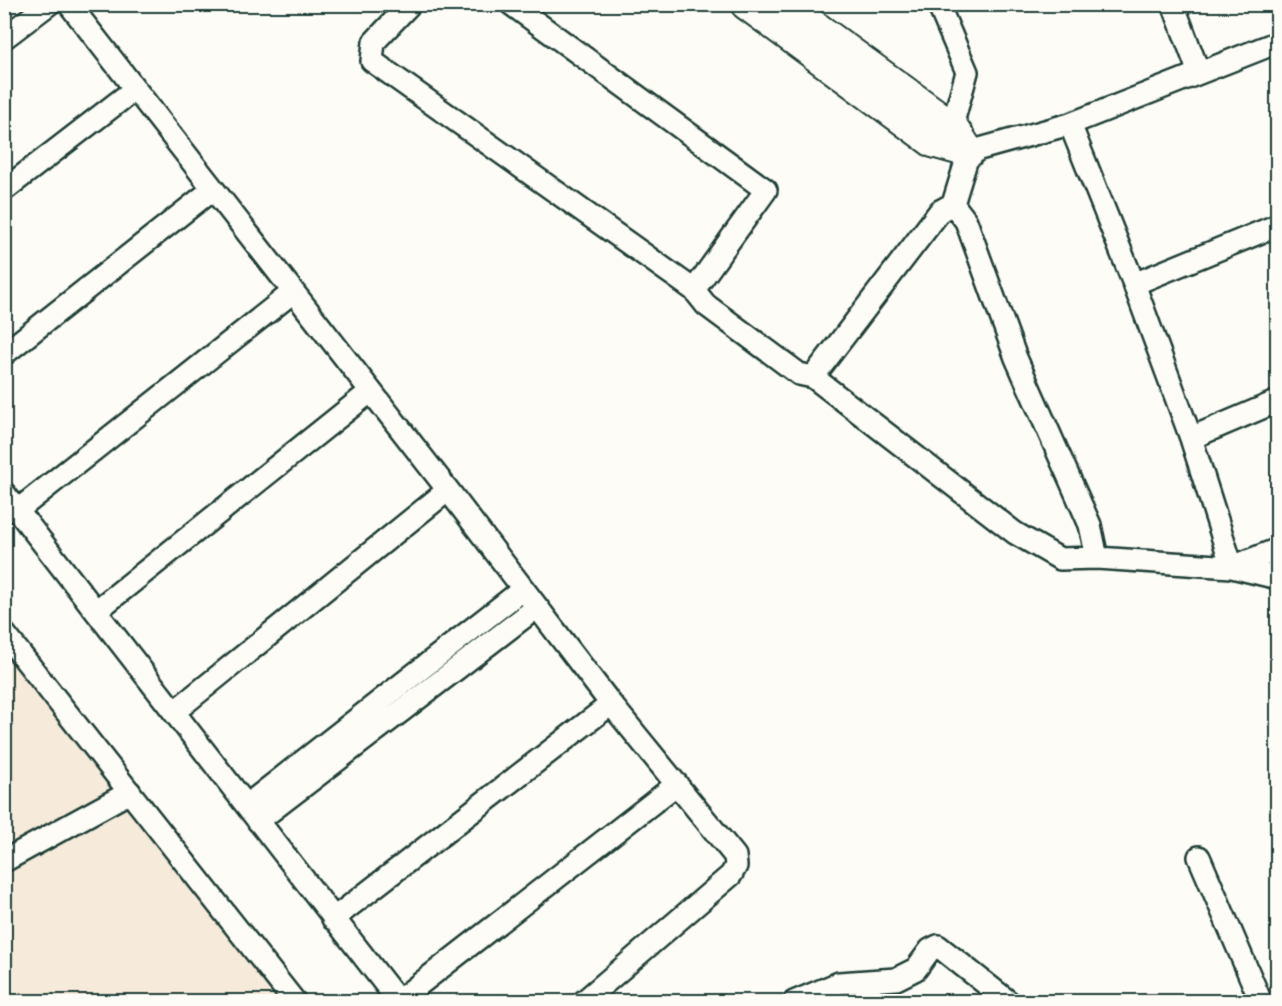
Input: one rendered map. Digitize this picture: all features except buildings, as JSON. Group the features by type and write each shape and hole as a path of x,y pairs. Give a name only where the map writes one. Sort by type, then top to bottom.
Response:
{"street":[{"path":"4,38 49,4"},
{"path":"69,4 448,490 610,704 735,856 736,866 731,875 583,1002"},
{"path":"410,4 374,42 372,61 694,290 706,305 799,374 813,377 1015,533 1060,559 1097,558 1232,567 1278,578"},
{"path":"511,4 766,190 694,290"},
{"path":"746,4 933,142 969,152 1070,124 1278,42"},
{"path":"784,4 952,126 969,152"},
{"path":"938,4 967,72 952,126"},
{"path":"1173,4 1199,73"},
{"path":"4,190 135,89"},
{"path":"1070,124 1134,284 1191,438 1232,567"},
{"path":"813,377 940,211 953,204 969,152"},
{"path":"4,354 213,189"},
{"path":"953,204 966,221 1016,358 1090,525 1097,558"},
{"path":"1134,284 1278,225"},
{"path":"18,510 293,292"},
{"path":"96,610 371,391"},
{"path":"1191,438 1278,401"},
{"path":"174,712 448,490"},
{"path":"4,493 399,1001 677,784"},
{"path":"1232,567 1278,549"},
{"path":"252,813 522,590"},
{"path":"252,813 536,608"},
{"path":"4,633 295,1002"},
{"path":"333,919 610,704"},
{"path":"4,861 130,792"},
{"path":"1199,857 1261,1002"},
{"path":"794,1002 839,983 896,979 916,969 930,950 938,946 1009,1002"}],"shaded area":[{"path":"5,613 310,1001 5,1001"}]}
